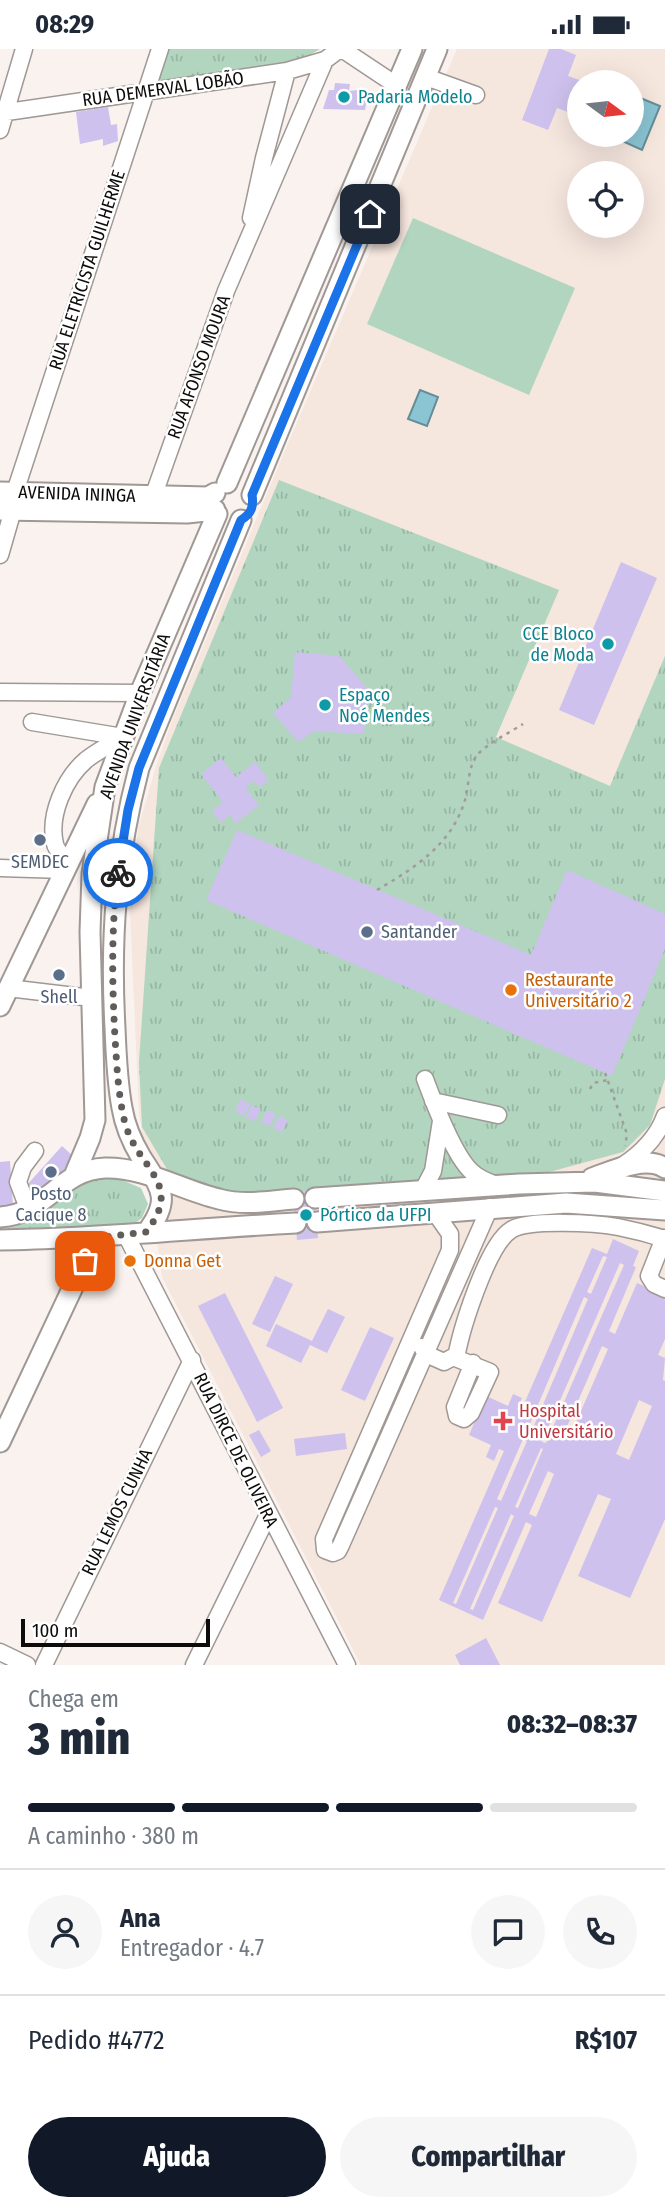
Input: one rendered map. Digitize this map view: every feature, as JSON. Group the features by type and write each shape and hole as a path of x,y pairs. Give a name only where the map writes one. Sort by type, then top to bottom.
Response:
{"main road":[{"name":"AVENIDA UNIVERSITÁRIA","path":"74,1176 95,1120 90,932 92,874 105,787 140,693 219,500 412,49"},
{"path":"252,495 245,485 233,482 219,500 228,521 241,520 253,507 252,495 433,59"},
{"path":"396,85 398,97 386,134 391,142 401,140"},
{"name":"AVENIDA ININGA","path":"7,501 153,504 208,497 219,500"},
{"name":"AVENIDA UNIVERSITÁRIA","path":"156,1178 141,1158 128,1132 122,1110 114,1007 115,892 128,810 139,768 241,520"},
{"path":"115,760 139,768"},
{"path":"4,997 105,787"},
{"path":"92,1003 114,1007"},
{"path":"577,1182 622,1166 644,1164 665,1168"},
{"path":"0,1217 29,1211 74,1176 106,1168 126,1169 217,1199 239,1203 294,1199"},
{"path":"146,1232 158,1218 162,1207 161,1189 156,1178"},
{"path":"315,1198 577,1182 609,1183 665,1191"},
{"path":"361,1195 361,1219"},
{"path":"317,1222 566,1203 662,1208"},
{"path":"0,1240 67,1240 146,1232 296,1223"},
{"path":"0,1442 96,1238"}],"street":[{"path":"0,130 24,49"},
{"name":"RUA ELETRICISTA GUILHERME","path":"0,555 7,501 160,49"},
{"path":"325,60 341,49 396,85"},
{"path":"433,59 475,95"},
{"name":"RUA DEMERVAL LOBÃO","path":"3,113 287,71 325,60"},
{"name":"RUA AFONSO MOURA","path":"153,504 188,396 248,238 325,60"},
{"name":"RUA AFONSO MOURA","path":"248,238 253,202 287,71"},
{"path":"0,692 140,693"},
{"path":"32,722 123,737"},
{"path":"0,868 65,866 55,846 54,829 58,804 71,776 87,759 123,737"},
{"path":"4,997 92,1003"},
{"path":"425,1079 444,1125 470,1171 499,1186"},
{"path":"433,1101 498,1115"},
{"path":"444,1125 475,1108"},
{"path":"622,1166 650,1143 665,1116"},
{"path":"422,1192 433,1171 444,1125"},
{"path":"29,1211 18,1181 23,1167 35,1151"},
{"path":"436,1214 450,1234 450,1250 324,1539 325,1550 332,1553 338,1551 490,1207"},
{"path":"455,1357 490,1258 509,1231 522,1225 537,1223 616,1227 665,1238 649,1276 654,1284 665,1289"},
{"name":"RUA DIRCE DE OLIVEIRA","path":"126,1235 347,1665"},
{"path":"439,1277 450,1274 457,1282"},
{"path":"415,1332 444,1362 455,1357 473,1363 490,1372 471,1413 464,1419 457,1416 455,1407 473,1363"},
{"name":"RUA LEMOS CUNHA","path":"44,1665 192,1360"},
{"path":"378,1417 394,1424"},
{"path":"194,1665 268,1515"},
{"path":"0,1651 27,1665"}],"path":[{"path":"377,890 418,865 449,835 462,808 471,767 477,755 523,723"},
{"path":"605,1073 628,1134 622,1166"},
{"path":"590,1089 593,1083 608,1080"}],"shaded area":[{"path":"457,49 665,49 665,1665 361,1665 162,1277 139,1112 130,911 138,829 172,721"}],"green space":[{"path":"165,49 320,49 286,69 151,90"},
{"path":"413,218 575,288 529,395 367,324"},
{"path":"279,480 559,590 496,737 610,786 665,656 665,1079 650,1125 623,1152 516,1181 250,1197 171,1176 142,1127 139,1062 159,768"},
{"path":"98,1177 117,1178 141,1188 148,1204 142,1218 134,1224 46,1233 0,1233 0,1221 73,1184"}],"water":[{"path":"644,99 660,106 644,145"},
{"path":"420,390 438,397 427,426 408,419"}],"building":[{"path":"549,49 561,49 576,55 570,70 567,70 567,112 557,108 548,130 522,120"},
{"name":"Padaria Modelo","path":"335,83 350,84 349,91 358,90 357,96 367,98 365,110 323,109 329,90 334,90"},
{"path":"108,107 111,125 117,124 118,141 103,146 103,139 80,144 76,112"},
{"name":"CCE Bloco de Moda","path":"621,562 657,578 594,725 559,710"},
{"name":"Espaço Noé Mendes","path":"295,652 339,656 368,689 364,734 314,731 298,742 273,713 291,697"},
{"path":"221,758 236,777 255,762 269,780 260,787 254,781 245,788 259,805 236,823 230,815 221,823 212,811 223,802 201,774"},
{"path":"237,830 531,955 567,870 665,914 665,949 612,1076 206,900"},
{"path":"241,1099 250,1104 244,1116 235,1111"},
{"path":"251,1105 261,1109 255,1121 246,1117"},
{"path":"267,1110 276,1114 270,1126 261,1122"},
{"path":"279,1116 288,1120 282,1132 273,1128"},
{"path":"62,1146 75,1158 38,1197 26,1186"},
{"path":"10,1161 13,1206 0,1207 0,1162"},
{"name":"Pórtico da UFPI","path":"314,1190 318,1238 297,1240 293,1192"},
{"name":"Hospital Universitário","path":"613,1239 639,1251 633,1266 636,1267 609,1331 615,1334 637,1283 665,1295 665,1339 658,1355 665,1358 665,1519 630,1598 578,1576 611,1499 598,1494 542,1622 498,1603 532,1525 526,1522 483,1620 439,1600 504,1451 499,1449 494,1461 486,1457 491,1445 469,1435 486,1396 508,1406 513,1394 522,1398 517,1409 521,1411 592,1248 607,1254","holes":["603,1256 607,1257 591,1294 587,1292","620,1263 624,1265 546,1443 542,1442","584,1297 588,1299 530,1435 526,1433","602,1346 608,1349 571,1434 565,1431","639,1400 652,1406 629,1460 616,1454","523,1439 527,1441 501,1501 497,1499","541,1448 543,1449 518,1508 515,1507","548,1471 554,1474 536,1517 529,1514","495,1507 498,1508 456,1604 453,1603","511,1514 514,1516 473,1610 470,1609"]},
{"path":"275,1276 293,1284 270,1332 252,1324"},
{"path":"225,1293 283,1408 257,1422 198,1306"},
{"path":"328,1309 345,1317 327,1353 310,1345 301,1363 266,1346 276,1324 312,1341"},
{"path":"370,1327 394,1338 365,1401 341,1390"},
{"path":"259,1430 271,1451 261,1457 249,1435"},
{"path":"345,1433 347,1449 296,1456 294,1439"},
{"path":"486,1638 500,1665 460,1665 455,1655"}],"way so far":[{"path":"85,1261 96,1238 146,1232 158,1218 162,1207 161,1189 128,1132 118,1080 113,930 118,873"}],"place":[{"name":"Padaria Modelo","path":"344,97"},
{"name":"CCE Bloco de Moda","path":"608,644"},
{"name":"Espaço Noé Mendes","path":"325,705"},
{"name":"SEMDEC","path":"40,840"},
{"name":"Santander","path":"367,932"},
{"name":"Shell","path":"59,975"},
{"name":"Restaurante Universitário 2","path":"511,990"},
{"name":"Posto Cacique 8","path":"51,1172"},
{"name":"Pórtico da UFPI","path":"306,1215"},
{"name":"Donna Get","path":"130,1261"},
{"name":"Hospital Universitário","path":"503,1421"}],"route":[{"path":"118,873 128,810 138,770 154,726 241,520 253,507 252,495 370,214"}]}
